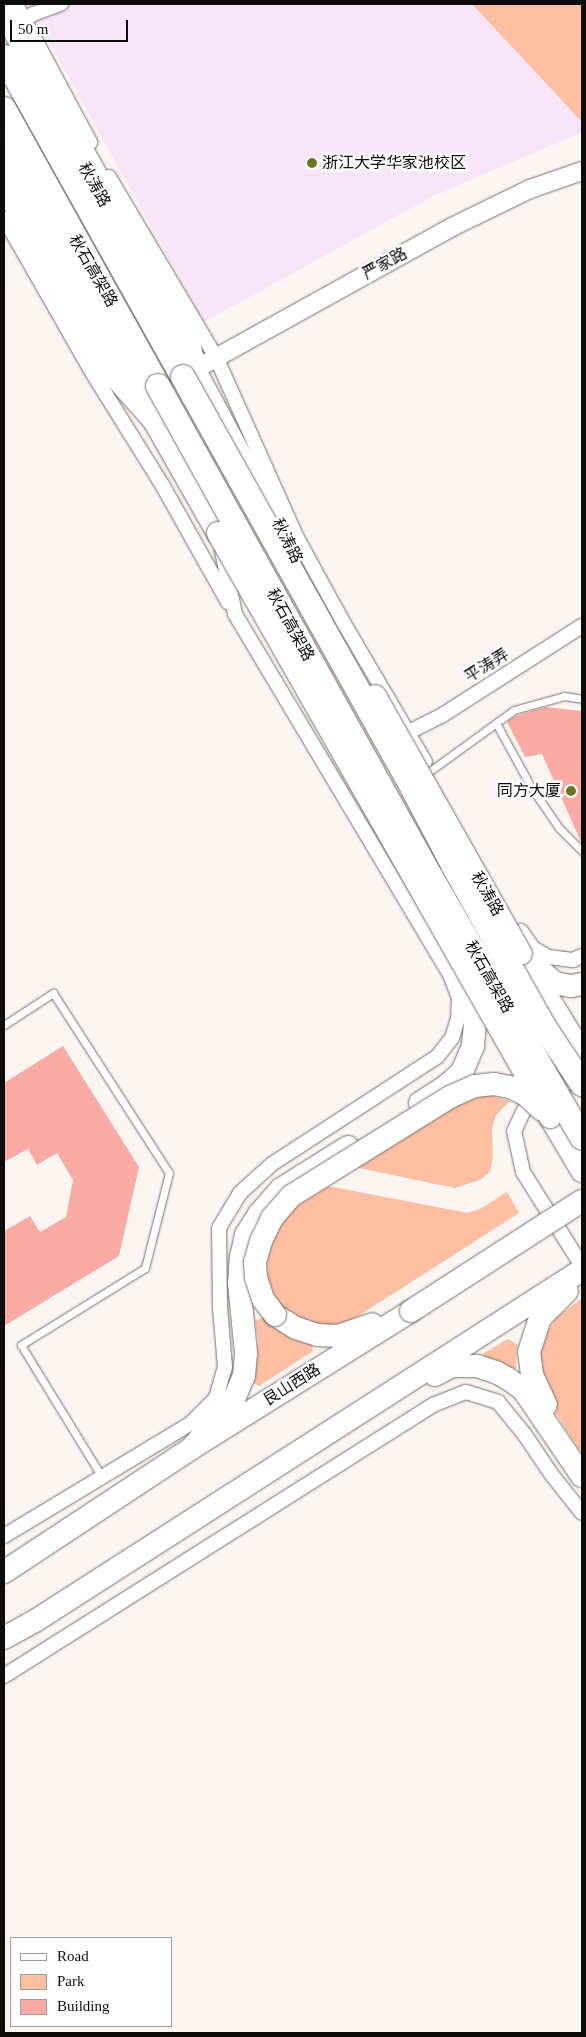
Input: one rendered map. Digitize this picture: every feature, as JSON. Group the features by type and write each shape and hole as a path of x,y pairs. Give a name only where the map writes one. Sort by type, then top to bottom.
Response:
{"highway":[{"path":"4,8 23,46 187,339 194,370"},
{"name":"秋石高架路","path":"4,57 414,789 453,865 543,1025 582,1084"},
{"name":"秋石高架路","path":"4,109 431,877 582,1137"},
{"path":"4,182 86,335 113,373 154,419"}],"main road":[{"name":"秋涛路","path":"14,21 194,370 242,455 310,586 521,954 582,1053"},
{"path":"4,147 81,292 469,969 550,1117 582,1171"},
{"path":"521,954 555,983 571,986 582,984"},
{"path":"192,1448 234,1399 244,1376 246,1353 239,1283 246,1235 260,1213 281,1189 446,1086 462,1072 472,1046 475,1023 469,969"},
{"path":"582,1018 579,1022 578,1033 582,1048"},
{"path":"411,1311 338,1336 318,1335 296,1328 275,1316 263,1299 256,1278 256,1262 261,1241 272,1218 291,1196 450,1097 475,1086 494,1084 525,1094 550,1117"},
{"name":"艮山西路","path":"4,1572 192,1448 582,1201"},
{"path":"4,1638 35,1621 582,1270"},
{"path":"582,1277 540,1318 529,1352 532,1375 540,1394 582,1460"},
{"path":"331,1432 452,1366 477,1366 496,1372 523,1389 582,1476"}],"street":[{"path":"16,4 14,21 216,357 297,538 342,622 409,732 520,931 533,948 548,957 573,960 582,956"},
{"path":"14,21 62,4"},
{"name":"严家路","path":"194,370 452,227 530,189 582,170"},
{"path":"4,218 90,369 164,488 235,614 469,969 547,1091"},
{"path":"218,533 235,614"},
{"name":"平涛弄","path":"409,732 441,716 582,626"},
{"path":"4,1536 190,1424 216,1398 224,1367 219,1228 240,1192 272,1164 437,1057 452,1038 458,1018 459,998 469,969 520,931"},
{"path":"582,1078 547,1091 524,1110 514,1131 523,1172 582,1266"},
{"path":"4,1676 433,1405 466,1392 498,1402 525,1435 582,1513"}],"lane":[{"path":"430,771 514,710 564,696 582,699"},
{"path":"496,723 531,787 559,828 582,851"},
{"path":"4,1024 53,993 169,1173 145,1268 21,1345 102,1477"}],"shaded area":[{"name":"浙江大学华家池校区","path":"28,4 582,4 582,132 435,195 204,322"}],"green space":[{"path":"472,4 582,4 582,122"},
{"path":"487,1094 510,1101 496,1115 492,1129 493,1157 490,1172 480,1180 455,1188 354,1167 465,1097"},
{"path":"328,1186 468,1213 480,1209 507,1192 519,1213 346,1324 322,1329 285,1309 273,1295 268,1281 267,1263 270,1246 278,1227 296,1207"},
{"path":"581,1299 582,1449 580,1451 549,1403 539,1352 547,1332 557,1317"},
{"path":"264,1317 312,1342 313,1351 259,1386 251,1381 258,1341 255,1321"},
{"path":"508,1339 517,1344 516,1368 511,1372 484,1362 484,1353"}],"building":[{"name":"同方大厦","path":"545,707 582,711 582,844 542,754 525,757 507,722 515,716"},
{"path":"63,1046 139,1167 119,1256 4,1326 4,1231 30,1216 40,1232 66,1217 73,1180 57,1153 37,1165 28,1149 4,1162 4,1083"}],"place":[{"name":"浙江大学华家池校区","path":"312,163"},
{"name":"同方大厦","path":"571,791"}]}
